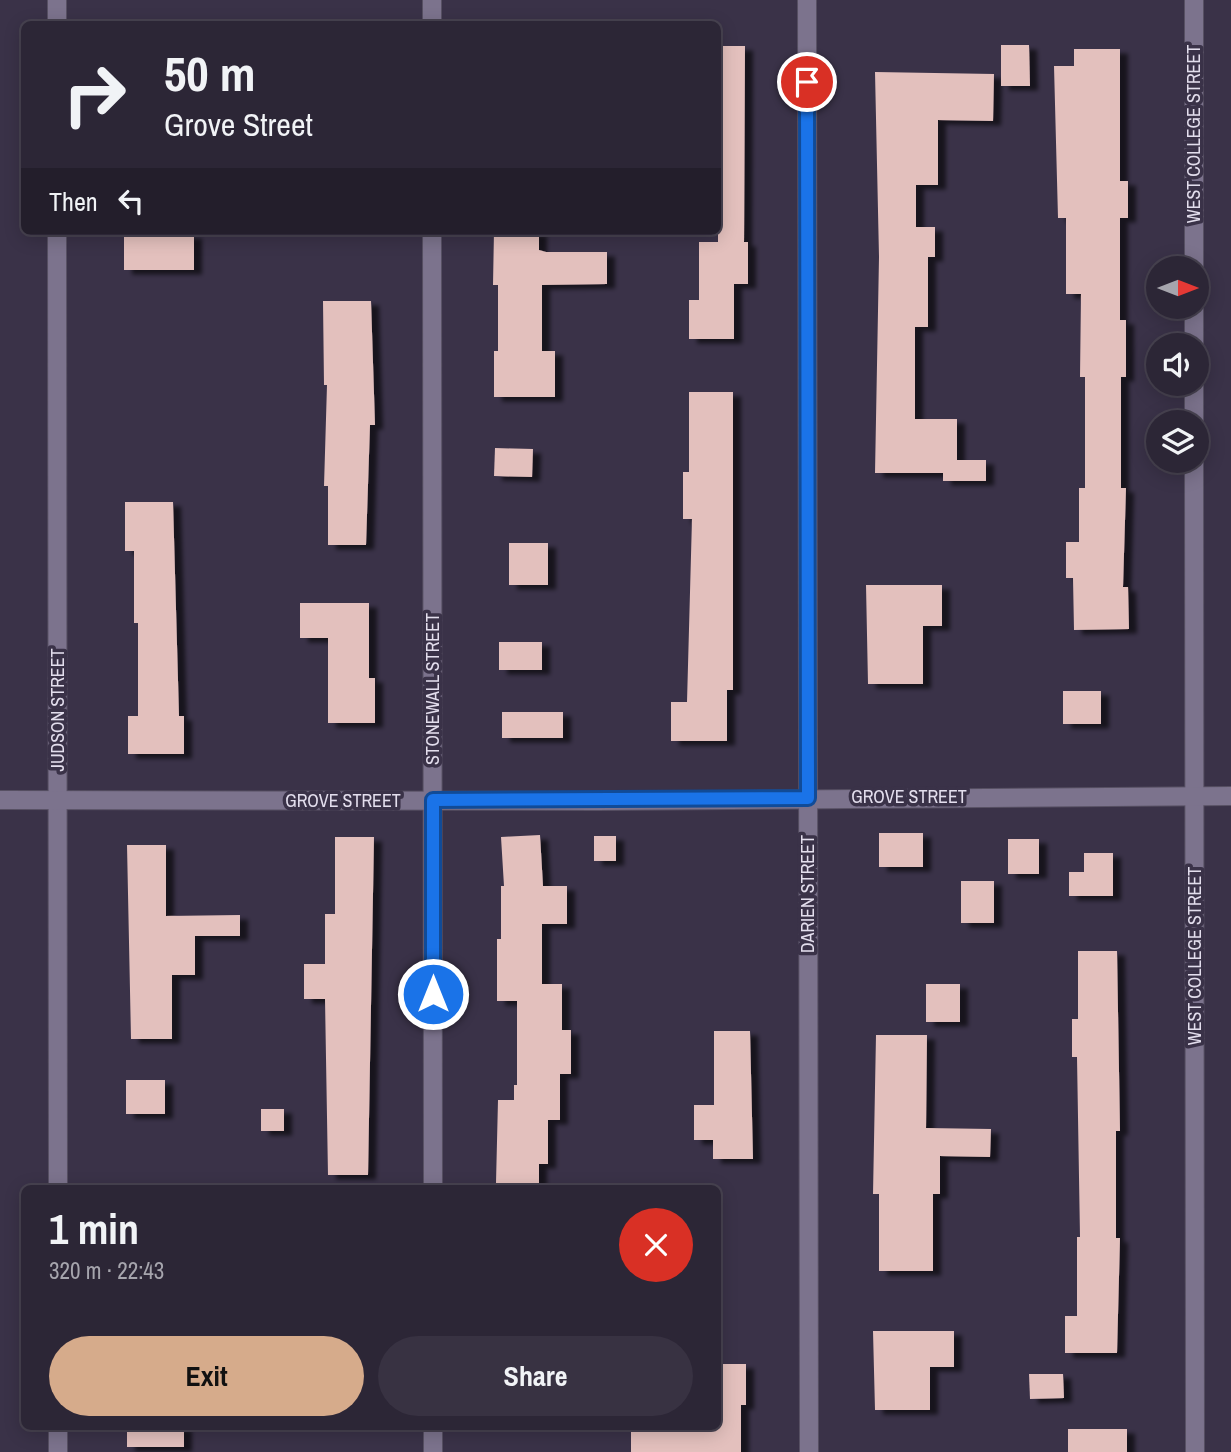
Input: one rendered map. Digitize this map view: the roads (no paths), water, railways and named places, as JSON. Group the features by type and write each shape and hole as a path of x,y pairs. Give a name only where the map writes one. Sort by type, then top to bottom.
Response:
{"street":[{"path":"57,0 57,21"},
{"path":"432,0 432,21"},
{"name":"DARIEN STREET","path":"807,0 808,1452"},
{"name":"WEST COLLEGE STREET","path":"1194,0 1194,256"},
{"name":"JUDSON STREET","path":"57,235 58,1185"},
{"name":"STONEWALL STREET","path":"432,235 433,1185"},
{"name":"WEST COLLEGE STREET","path":"1194,473 1195,1452"},
{"name":"GROVE STREET","path":"0,800 1231,796"},
{"path":"58,1430 58,1452"},
{"path":"433,1430 433,1452"}]}
